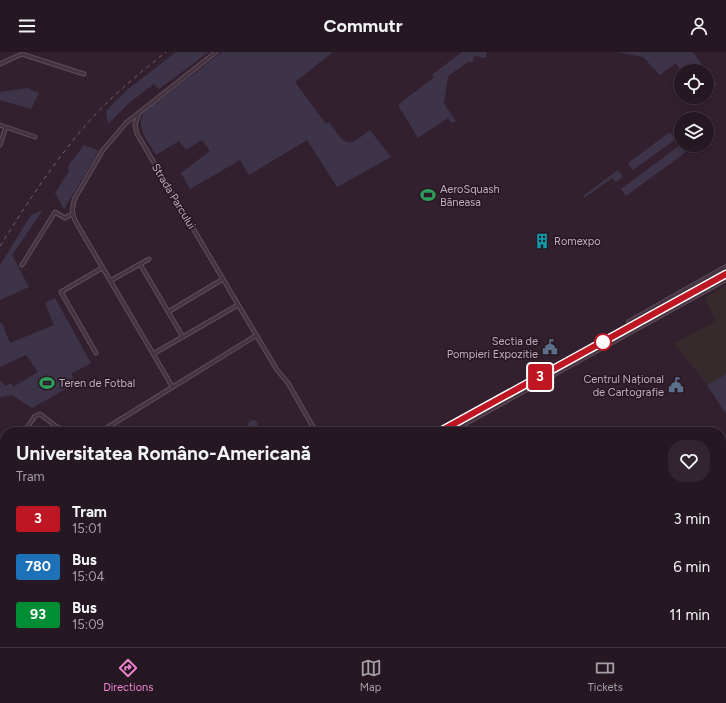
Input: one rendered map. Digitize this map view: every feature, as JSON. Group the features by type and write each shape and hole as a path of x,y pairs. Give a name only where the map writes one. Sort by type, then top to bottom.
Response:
{"street":[{"path":"172,386 102,268 72,214 72,206 75,198 103,150 126,123 216,52"},
{"path":"0,64 22,54 84,74"},
{"name":"Strada Parcului","path":"140,111 135,125 137,134 277,370 288,383 313,427"},
{"path":"0,125 35,137"},
{"path":"0,145 6,127"},
{"path":"22,265 55,212 65,218 72,214"},
{"path":"110,281 149,259"},
{"path":"140,264 183,337"},
{"path":"629,322 726,267"},
{"path":"96,353 61,292 102,268"},
{"path":"458,427 724,280 726,274"},
{"path":"168,312 223,279"},
{"path":"153,354 238,305"},
{"path":"108,427 172,386 257,335"},
{"path":"27,427 35,416 39,414 57,427"}],"shaded area":[{"path":"176,52 209,52 159,89 154,84 129,103 108,124 106,111 127,90"},
{"path":"222,52 333,52 295,82 326,124 329,122 343,140 351,142 370,130 391,157 337,187 307,140 249,175 240,160 190,189 181,173 210,151 202,140 186,150 179,141 156,155 146,139 142,129 142,118 144,112"},
{"path":"462,52 487,52 486,58 474,56 473,62 468,62 448,76 444,104 456,121 452,123 448,118 418,138 398,105 433,78 433,74"},
{"path":"616,52 693,52 702,64 676,63 660,75 643,57"},
{"path":"27,88 39,93 31,109 0,100 0,92"},
{"path":"670,132 674,137 674,140 633,170 628,163"},
{"path":"84,145 99,151 64,209 55,193 69,171 68,166"},
{"path":"674,149 674,152 686,152 626,196 621,189"},
{"path":"618,170 623,177 616,182 612,178 584,198 583,196"},
{"path":"43,210 12,255 29,287 0,300 0,265 31,215"},
{"path":"726,285 726,374 707,385 674,343 716,321 704,298"},
{"path":"55,298 91,363 71,374 76,383 32,408 12,395 0,397 0,380 5,386 11,383 13,387 38,372 26,355 0,367 0,323 2,323 10,343 54,325 45,303"},
{"path":"726,374 726,414 707,385"},
{"path":"253,420 257,423 257,427 249,427 248,425"}],"railway":[{"path":"0,246 51,169 73,140 114,96 166,52"}],"tram line":[{"name":"3","path":"448,427 726,274"}],"place":[{"name":"AeroSquash Băneasa","path":"428,195"},
{"name":"Romexpo","path":"542,241"},
{"name":"Sectia de Pompieri Expozitie","path":"550,347"},
{"name":"Teren de Fotbal","path":"47,383"},
{"name":"Centrul Național de Cartografie","path":"676,385"}]}
